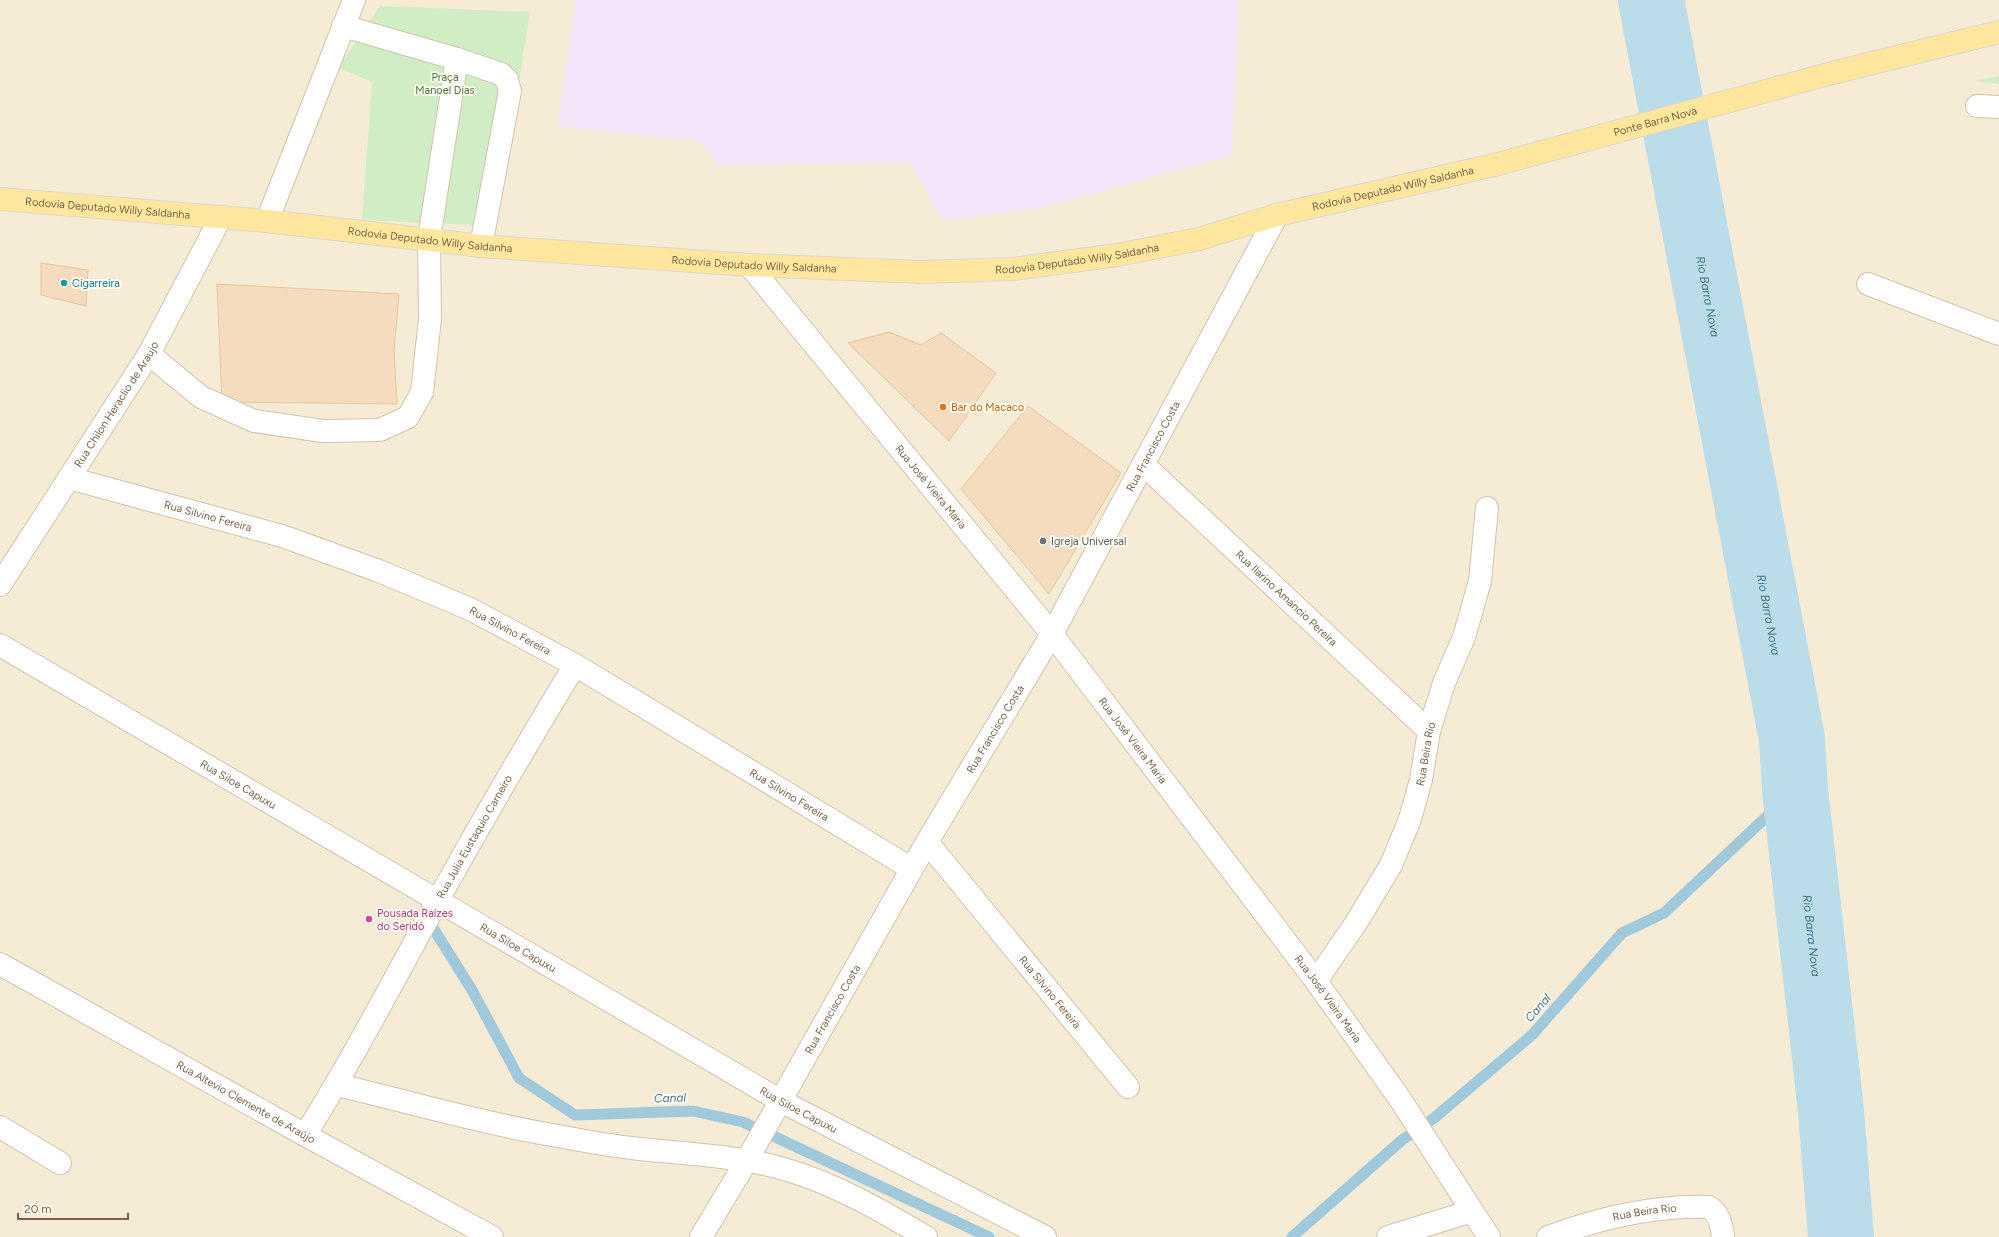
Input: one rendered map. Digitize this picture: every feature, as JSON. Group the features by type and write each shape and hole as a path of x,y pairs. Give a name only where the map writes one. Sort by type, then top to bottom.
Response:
{"main road":[{"name":"Ponte Barra Nova","path":"1498,164 1812,79 1999,32"},
{"name":"Rodovia Deputado Willy Saldanha","path":"0,199 267,221 481,246 749,265 920,272 1013,269 1117,255 1191,241 1277,215 1498,164"}],"street":[{"path":"267,221 354,0"},
{"path":"343,26 458,59 501,74 509,85 510,91 481,246"},
{"path":"149,354 201,397 254,421 323,431 380,430 408,417 422,392 430,319 429,239 458,59"},
{"path":"1977,106 1999,107"},
{"name":"Rua Francisco Costa","path":"701,1237 781,1101 927,842 1052,634 1277,215"},
{"name":"Rua Chilon Heraclio de Araujo","path":"0,585 149,354 221,217"},
{"name":"Rua José Vieira Maria","path":"749,265 1052,634 1316,981 1400,1099 1489,1237"},
{"path":"1868,284 1999,334"},
{"name":"Rua Ilarino Amancio Pereira","path":"1144,465 1429,732"},
{"name":"Rua Silvino Fereira","path":"69,478 282,536 379,570 470,609 575,665 912,869"},
{"name":"Rua Beira Rio","path":"1316,981 1356,923 1391,864 1410,819 1421,780 1429,732 1444,683 1464,637 1480,581 1487,508"},
{"name":"Rua Siloe Capuxu","path":"0,645 781,1101 1045,1237"},
{"name":"Rua Julia Eustaquio Carneiro","path":"305,1135 337,1085 437,900 523,750 575,665"},
{"name":"Rua Silvino Fereira","path":"927,842 1128,1087"},
{"name":"Rua Altevio Clemente de Araújo","path":"0,964 305,1135 492,1237"},
{"path":"337,1085 544,1134 631,1148 694,1153 747,1160 786,1170 834,1188 895,1219 926,1237"},
{"path":"0,1127 60,1163"},
{"name":"Rua Beira Rio","path":"1548,1237 1607,1218 1672,1206 1695,1206 1709,1207 1716,1213 1723,1237"},
{"path":"1388,1237 1472,1211"}],"shaded area":[{"path":"0,0 1999,0 1999,1237 0,1237"},
{"path":"576,0 1239,0 1232,155 1041,208 943,221 910,163 718,165 702,142 557,126"}],"green space":[{"name":"Praça Manoel Dias","path":"380,6 530,12 496,226 362,220 372,82 338,68"},
{"path":"1999,76 1999,84 1974,81"}],"building":[{"name":"Cigarreira","path":"41,263 88,270 86,306 41,295"},
{"path":"217,284 399,294 394,351 397,404 222,402"},
{"name":"Bar do Macaco","path":"889,332 921,345 941,333 996,373 949,441 848,343"},
{"name":"Igreja Universal","path":"1028,406 1121,473 1049,594 961,489"}],"waterway":[{"name":"Rio Barra Nova","path":"1651,0 1792,739 1795,790 1831,1111 1841,1237"},
{"name":"Canal","path":"1292,1237 1402,1140 1433,1119 1532,1035 1622,933 1664,913 1795,790"},
{"name":"Canal","path":"428,920 472,990 519,1078 575,1115 693,1111 743,1122 989,1237"}],"place":[{"name":"Cigarreira","path":"64,283"},
{"name":"Bar do Macaco","path":"943,407"},
{"name":"Igreja Universal","path":"1043,541"},
{"name":"Pousada Raízes do Seridó","path":"369,919"}]}
